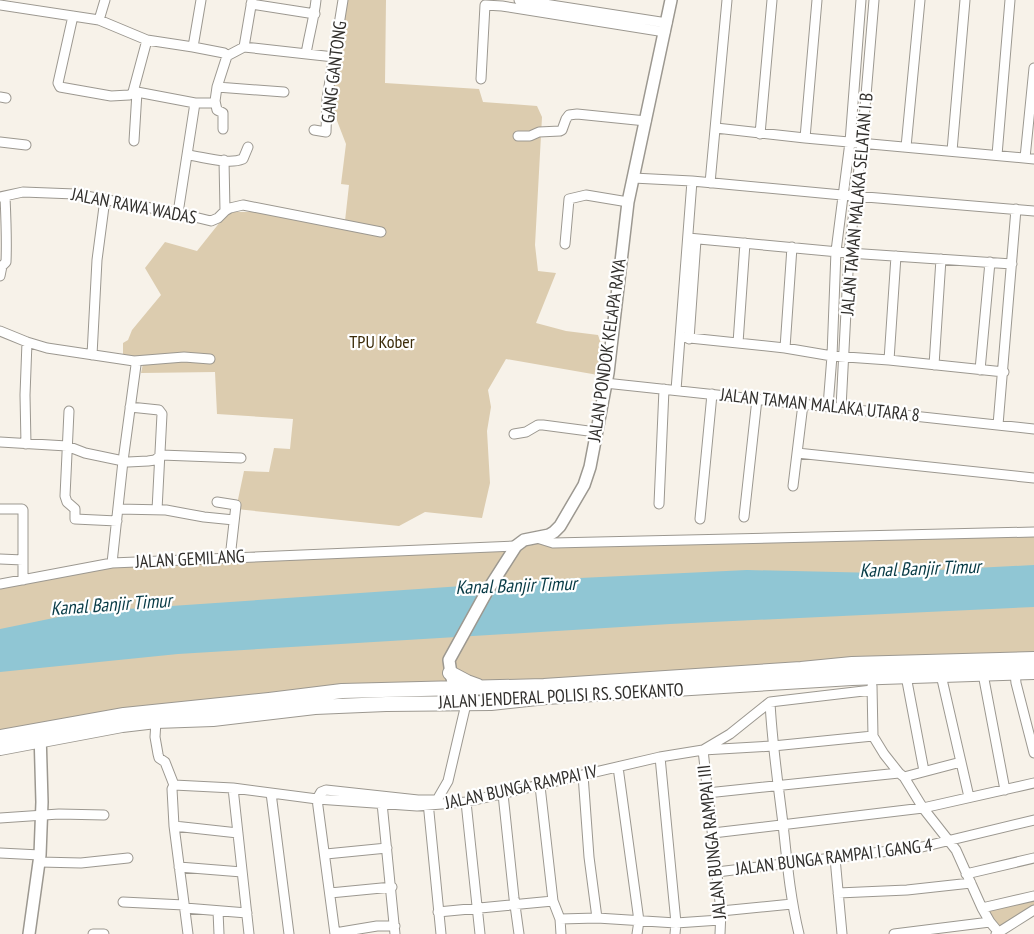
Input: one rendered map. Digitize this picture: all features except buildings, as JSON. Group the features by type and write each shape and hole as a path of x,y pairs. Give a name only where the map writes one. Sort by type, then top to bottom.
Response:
{"main road":[{"name":"JALAN JENDERAL POLISI RS. SOEKANTO","path":"0,736 40,735 156,721 213,719 315,707 418,703 466,704 546,697 872,677 1034,659"},
{"path":"449,666 476,686 492,689"},
{"name":"JALAN JENDERAL POLISI RS. SOEKANTO","path":"0,748 40,735 124,715 342,691 492,689 1034,672"},
{"path":"342,691 345,705"}],"street":[{"path":"99,20 105,0"},
{"path":"193,47 201,0"},
{"path":"306,54 315,14 316,0"},
{"name":"GANG GANTONG","path":"314,130 326,132 327,100 343,0"},
{"path":"519,0 666,28"},
{"name":"JALAN PONDOK KELAPA RAYA","path":"515,549 524,540 549,535 554,532 564,520 584,485 590,467 605,382 628,202 671,0"},
{"path":"710,182 727,0"},
{"path":"760,134 772,0"},
{"path":"805,138 817,0"},
{"path":"828,406 836,251 850,142 861,0"},
{"name":"JALAN TAMAN MALAKA SELATAN I B","path":"841,408 849,253 862,143 874,0"},
{"path":"906,147 920,0"},
{"path":"952,151 965,0"},
{"path":"997,155 1010,0"},
{"path":"244,47 251,2 315,14"},
{"path":"0,5 99,20 147,40 193,47 227,56"},
{"path":"481,79 485,5 666,28"},
{"path":"73,16 58,83 60,87 111,96 129,95 135,92 195,103 211,103 215,101"},
{"path":"859,25 872,26"},
{"path":"134,141 135,92 147,40"},
{"path":"224,129 223,113 217,110 215,101 217,87 227,56 244,47 334,57"},
{"path":"716,128 760,134 1030,158 1034,68"},
{"path":"217,87 284,92"},
{"path":"178,213 195,103"},
{"path":"518,136 560,131 569,115 577,114 646,121"},
{"path":"0,142 26,145"},
{"path":"188,155 239,161 243,159 248,147"},
{"path":"224,160 225,211"},
{"path":"633,178 710,182 842,196 1034,211"},
{"path":"689,338 692,181"},
{"name":"JALAN RAWA WADAS","path":"2,197 22,192 52,192 106,199 210,221 218,218 225,211 243,205 382,232"},
{"path":"565,244 569,199 586,195 628,202"},
{"path":"0,276 2,266 6,262 8,223 2,197"},
{"path":"92,355 98,260 106,199"},
{"path":"999,422 1016,209"},
{"path":"692,239 849,253 1012,264"},
{"path":"676,390 680,337 692,239"},
{"path":"738,343 744,243"},
{"path":"785,348 792,247"},
{"path":"889,360 896,256"},
{"path":"934,365 941,259"},
{"path":"980,370 990,262"},
{"path":"0,331 47,348 134,361 184,357 210,359"},
{"path":"680,337 785,348 832,356 1004,372"},
{"path":"26,444 27,342"},
{"name":"JALAN GEMILANG","path":"134,361 136,370 123,461 112,563 515,549"},
{"name":"JALAN TAMAN MALAKA UTARA 8","path":"605,382 841,408 999,422 1034,429"},
{"path":"659,504 664,389"},
{"path":"700,519 712,394"},
{"path":"744,517 757,399"},
{"path":"793,486 803,404"},
{"path":"130,407 161,411 157,510"},
{"path":"69,412 65,496 67,502 75,509 75,519 117,521"},
{"path":"514,434 526,432 538,425 596,432"},
{"path":"0,442 67,446 85,453 123,461 148,461 160,456 241,458"},
{"path":"797,454 1034,478"},
{"path":"217,502 236,504 230,558"},
{"path":"0,509 22,509 23,580"},
{"path":"118,509 157,510 234,520"},
{"path":"535,537 553,543 1034,532"},
{"path":"466,704 454,689 449,666 486,593 515,549"},
{"path":"0,559 23,560"},
{"path":"0,584 112,563"},
{"path":"1015,672 1016,683 1034,753"},
{"path":"983,674 1005,790"},
{"path":"941,675 969,798"},
{"path":"906,676 924,771"},
{"path":"799,934 786,864 770,702 872,677 874,736 884,754 902,775 923,808 951,841 990,922 998,933 1034,910"},
{"name":"JALAN BUNGA RAMPAI IV","path":"466,704 448,781 439,798 428,803 326,790 321,792 318,799 382,803 428,803 466,802 618,767 703,750 714,746 770,702"},
{"path":"156,721 155,737 158,754 166,762 174,785 172,789 174,826 188,934"},
{"path":"730,734 739,747"},
{"path":"29,934 40,858 42,815 40,735"},
{"path":"714,746 773,746 874,736"},
{"name":"JALAN BUNGA RAMPAI III","path":"703,750 717,872 720,934"},
{"path":"660,758 676,923 675,934"},
{"path":"707,794 902,775 961,762"},
{"path":"618,767 639,920 637,934"},
{"path":"583,775 589,857 598,918"},
{"path":"712,832 923,808 1034,783"},
{"path":"174,785 233,788 318,799 335,934 377,926 395,930 382,803"},
{"path":"540,786 553,902 560,919 561,934"},
{"path":"233,788 249,934"},
{"path":"271,793 289,934"},
{"path":"503,794 519,934"},
{"path":"466,802 480,934"},
{"path":"428,803 441,934"},
{"path":"0,818 42,815 104,815"},
{"name":"JALAN BUNGA RAMPAI I GANG 4","path":"717,872 922,847 1034,820"},
{"path":"174,826 238,833"},
{"path":"326,854 387,848"},
{"path":"0,854 81,863 128,858"},
{"path":"835,858 842,934"},
{"path":"966,874 1034,858"},
{"path":"179,867 242,872"},
{"path":"838,892 907,890 971,883"},
{"path":"330,893 392,887"},
{"path":"982,908 1034,896"},
{"path":"123,902 185,906 246,913"},
{"path":"438,912 553,902"},
{"path":"560,919 598,918 676,923 792,904"},
{"path":"218,911 219,934"},
{"path":"894,934 990,922"},
{"path":"92,934 104,934"}],"green space":[{"name":"TPU Kober","path":"340,0 386,0 385,83 479,89 483,102 537,106 542,117 535,245 538,271 556,273 536,323 566,331 598,335 604,352 598,375 506,359 488,390 491,407 487,431 490,483 482,518 425,512 399,526 236,509 244,471 269,472 274,448 290,449 293,419 217,414 215,372 141,373 143,364 123,356 123,343 128,340 132,330 161,295 145,268 165,242 197,251 228,212 268,212 344,230 349,185 341,184 346,144 324,87"},
{"path":"1034,532 1034,659 342,691 0,737 0,586 102,564 516,546 524,540 553,543"},
{"path":"1034,899 1034,907 1001,928 987,910"}],"water":[{"name":"Kanal Banjir Timur","path":"1034,565 1034,607 670,624 178,654 0,672 0,629 83,612 580,578 747,570 879,573"}]}
